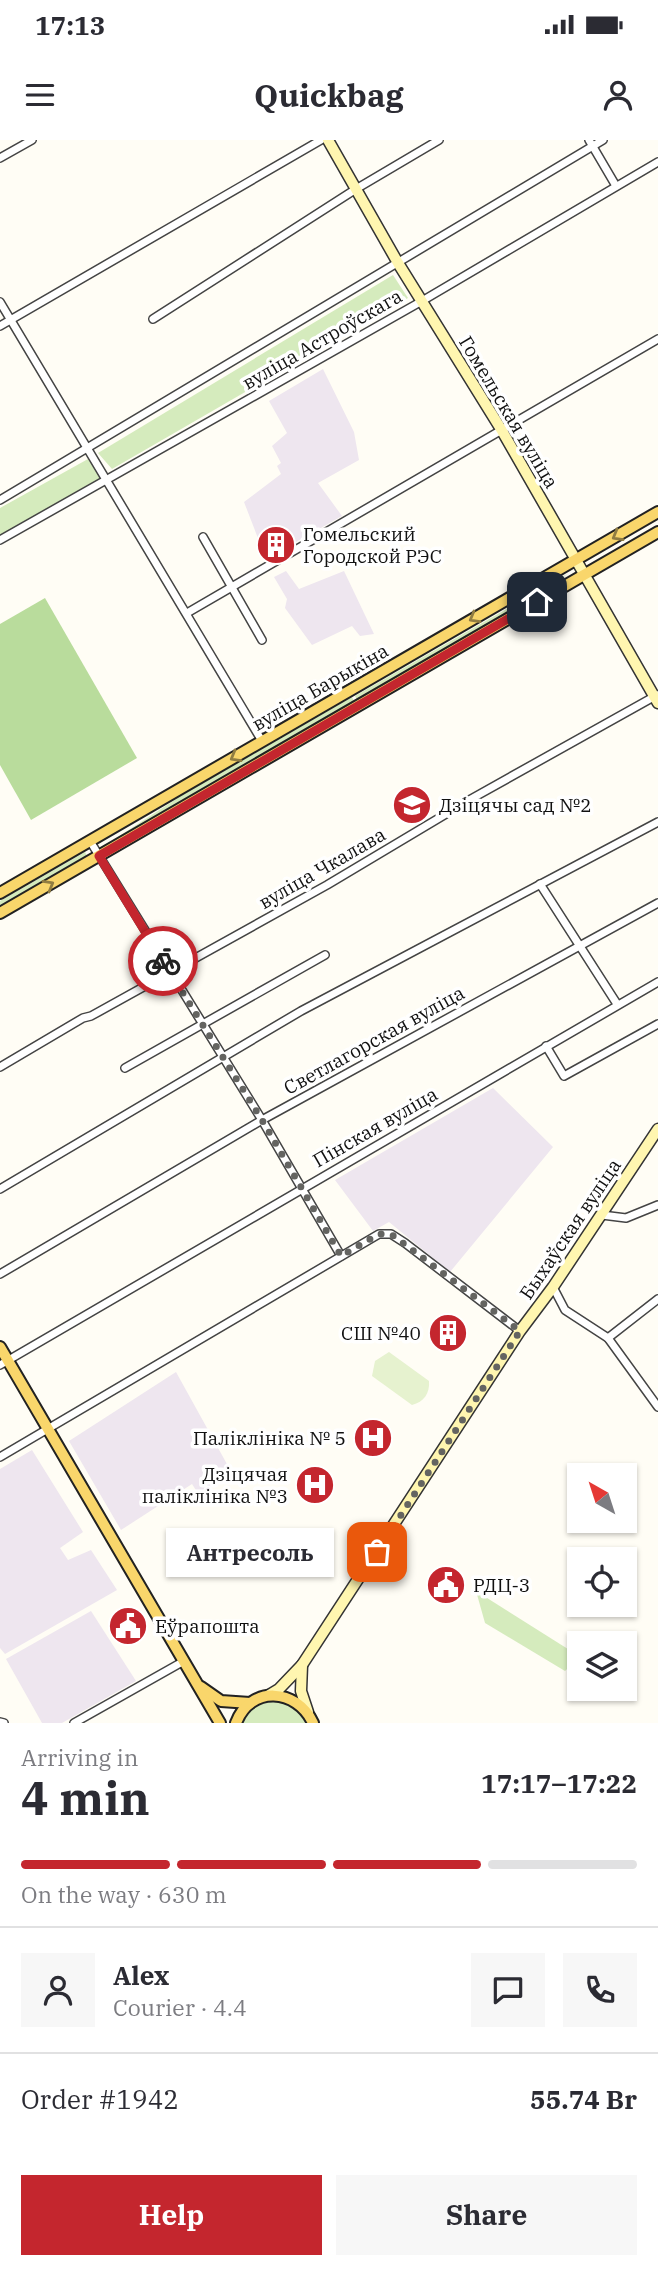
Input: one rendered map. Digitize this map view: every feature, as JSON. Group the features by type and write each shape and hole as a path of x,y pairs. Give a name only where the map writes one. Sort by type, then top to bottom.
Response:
{"main road":[{"name":"Гомельская вуліца","path":"328,140 398,263 501,429 657,698"},
{"name":"вуліца Барыкіна","path":"0,893 658,512"},
{"name":"вуліца Барыкіна","path":"0,913 658,532"},
{"name":"Быхаўская вуліца","path":"269,1695 279,1689 302,1665 520,1331 553,1287 658,1129"},
{"path":"0,1347 4,1363 48,1429 220,1723"},
{"path":"302,1665 300,1683 313,1723"},
{"path":"199,1686 221,1701 250,1703 269,1695 284,1696 297,1702 308,1712"},
{"path":"236,1723 250,1703"}],"street":[{"path":"0,158 32,140"},
{"path":"0,326 321,140"},
{"path":"153,319 356,189 439,140"},
{"name":"вуліца Астроўскага","path":"0,500 398,263 590,143 603,140"},
{"path":"590,143 616,186"},
{"name":"вуліца Астроўскага","path":"0,540 422,301 658,162"},
{"path":"0,302 90,448 262,741"},
{"path":"187,613 658,339"},
{"path":"203,537 262,639"},
{"name":"вуліца Чкалава","path":"0,1067 327,885 471,799 657,698"},
{"path":"0,1189 302,1011 658,822"},
{"path":"90,841 262,1120 341,1256"},
{"path":"540,884 578,946 592,961 617,1004"},
{"name":"Светлагорская вуліца","path":"0,1274 262,1120 658,903"},
{"path":"124,1068 201,1022 325,956"},
{"name":"Пінская вуліца","path":"4,1363 658,982"},
{"path":"546,1046 564,1076 658,1024"},
{"path":"602,1215 626,1218 658,1205"},
{"path":"0,1457 379,1234 391,1234 520,1331"},
{"path":"553,1287 565,1310 608,1338 656,1401"},
{"path":"608,1338 658,1299"},
{"path":"74,1723 184,1661"}],"shaded area":[{"path":"323,369 354,432 359,460 318,483 342,516 266,559 244,502 281,474 277,466 281,463 272,446 287,433 269,401"},
{"path":"286,571 299,589 344,571 374,634 360,636 352,626 312,645 285,608 287,599 274,577"},
{"path":"493,1088 553,1147 450,1272 389,1222 373,1231 335,1180"},
{"path":"176,1372 233,1475 199,1495 192,1484 121,1530 69,1441"},
{"path":"32,1450 83,1532 60,1548 68,1560 91,1550 117,1590 5,1654 0,1648 0,1469"},
{"path":"91,1611 136,1681 62,1723 42,1723 6,1659"}],"green space":[{"path":"393,275 408,298 112,469 98,453"},
{"path":"88,459 101,478 0,535 0,508"},
{"path":"569,573 520,606 357,700 355,696"},
{"path":"45,598 137,758 31,820 0,765 0,624"},
{"path":"352,697 354,701 107,844 187,792"},
{"path":"85,852 87,856 0,907 0,901"},
{"path":"389,1352 429,1381 427,1393 420,1402 412,1405 372,1376 375,1361"},
{"path":"476,1591 567,1648 567,1669 565,1671 485,1623"},
{"path":"272,1699 293,1706 307,1723 242,1723 254,1707"}],"way so far":[{"path":"163,961 262,1120 341,1256 379,1234 391,1234 473,1293 520,1331 377,1552"}],"place":[{"name":"Гомельский Городской РЭС","path":"276,545"},
{"name":"Дзіцячы сад №2","path":"412,805"},
{"name":"СШ №40","path":"448,1333"},
{"name":"Паліклініка № 5","path":"373,1438"},
{"name":"Дзіцячая паліклініка №3","path":"315,1485"},
{"name":"Антресоль","path":"377,1552"},
{"name":"РДЦ-3","path":"446,1585"},
{"name":"Еўрапошта","path":"128,1626"}],"route":[{"path":"163,961 99,856 537,602"}]}
